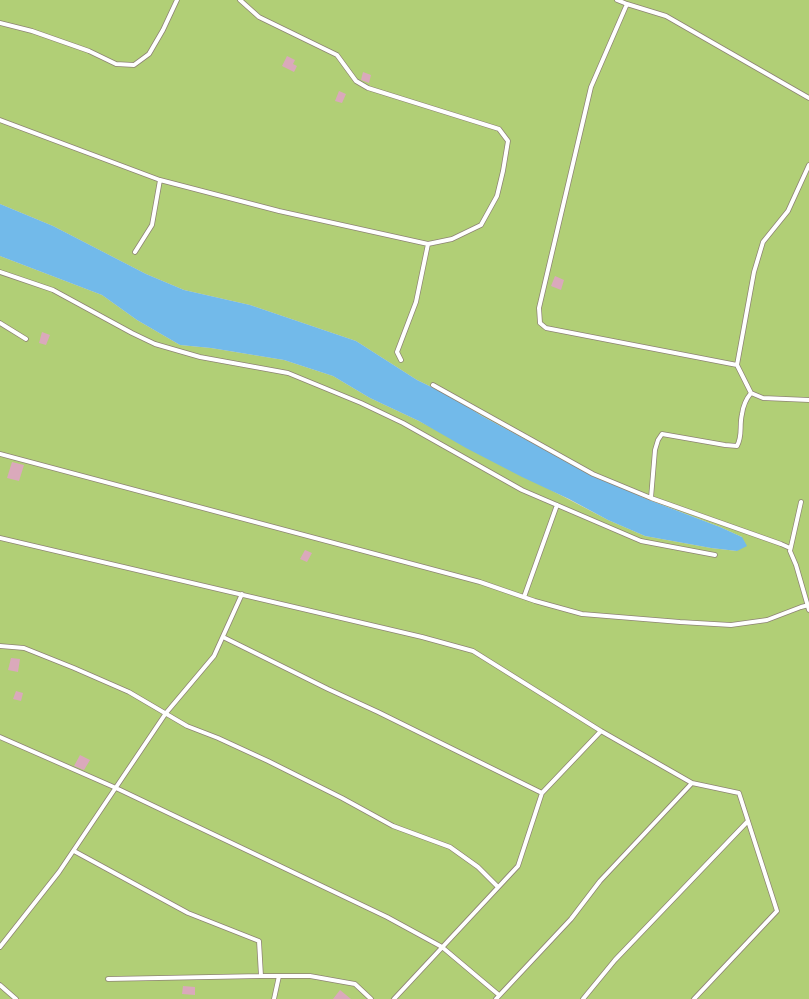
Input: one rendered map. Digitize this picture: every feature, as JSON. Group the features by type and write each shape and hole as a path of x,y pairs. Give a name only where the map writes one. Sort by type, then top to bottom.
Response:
{"lane":[{"path":"0,23 39,33 89,51 116,64 134,65 149,54 164,30 177,0"},
{"path":"0,120 160,180 279,211 428,244 452,239 481,225 497,196 503,171 508,141 499,129 368,88 356,81 337,55 259,17 240,0"},
{"path":"617,0 666,16 809,98"},
{"path":"627,4 591,87 539,308 540,323 546,328 737,366"},
{"path":"809,165 788,211 763,242 754,272 737,366 751,393 763,398 809,400"},
{"path":"135,252 152,225 160,180"},
{"path":"400,360 397,352 416,302 428,244"},
{"path":"0,272 53,290 155,344 200,357 288,373 361,403 403,423 522,490 641,541 715,555"},
{"path":"0,323 26,339"},
{"path":"433,385 593,474 651,498 790,548"},
{"path":"651,498 655,450 658,440 662,434 737,446 740,440 742,414 747,397 751,393"},
{"path":"0,454 427,567 582,614 680,622 731,625 767,620 801,607 809,607 790,551 801,502"},
{"path":"524,597 557,505"},
{"path":"0,538 422,637 473,651 601,731 692,783 739,793 777,911 694,999"},
{"path":"0,947 74,851 166,713 214,656 242,594"},
{"path":"223,637 542,793"},
{"path":"0,646 24,648 129,692 188,726 268,761 335,794 394,826 450,847 478,867 498,887"},
{"path":"394,999 518,866 542,793 601,731"},
{"path":"0,737 116,788 387,917 442,947 498,997 571,919 600,881 692,783"},
{"path":"582,999 615,960 748,821"},
{"path":"74,851 188,913 259,941 261,976"},
{"path":"274,999 279,976"},
{"path":"108,979 310,976 355,984 371,999"},
{"path":"0,985 16,999"}],"green space":[{"path":"0,0 809,0 809,999 0,999 0,256 102,295 137,320 180,345 211,348 284,360 333,376 370,398 419,421 608,520 645,536 711,548 737,551 742,537 644,498 577,467 482,416 456,399 417,380 356,341 250,305 184,290 146,274 53,226 0,204"}],"water":[{"path":"0,204 53,226 146,274 184,290 250,305 356,341 417,380 456,399 482,416 577,467 644,498 742,537 747,546 737,551 711,548 645,536 608,520 569,499 522,477 466,448 419,421 370,398 333,376 284,360 211,348 180,345 137,320 102,295 0,256"}],"building":[{"path":"287,56 295,60 293,64 297,66 294,72 282,66"},
{"path":"363,72 371,75 369,83 361,80"},
{"path":"339,91 346,94 342,103 335,101"},
{"path":"555,276 564,280 561,290 551,286"},
{"path":"42,332 50,335 46,345 39,343"},
{"path":"12,462 24,465 19,481 7,478"},
{"path":"305,550 312,553 307,562 300,559"},
{"path":"11,658 20,659 18,672 8,670"},
{"path":"16,691 23,693 21,701 13,699"},
{"path":"80,755 90,760 84,770 74,766"},
{"path":"183,986 195,987 195,995 182,994"},
{"path":"340,990 351,999 333,999"}]}
